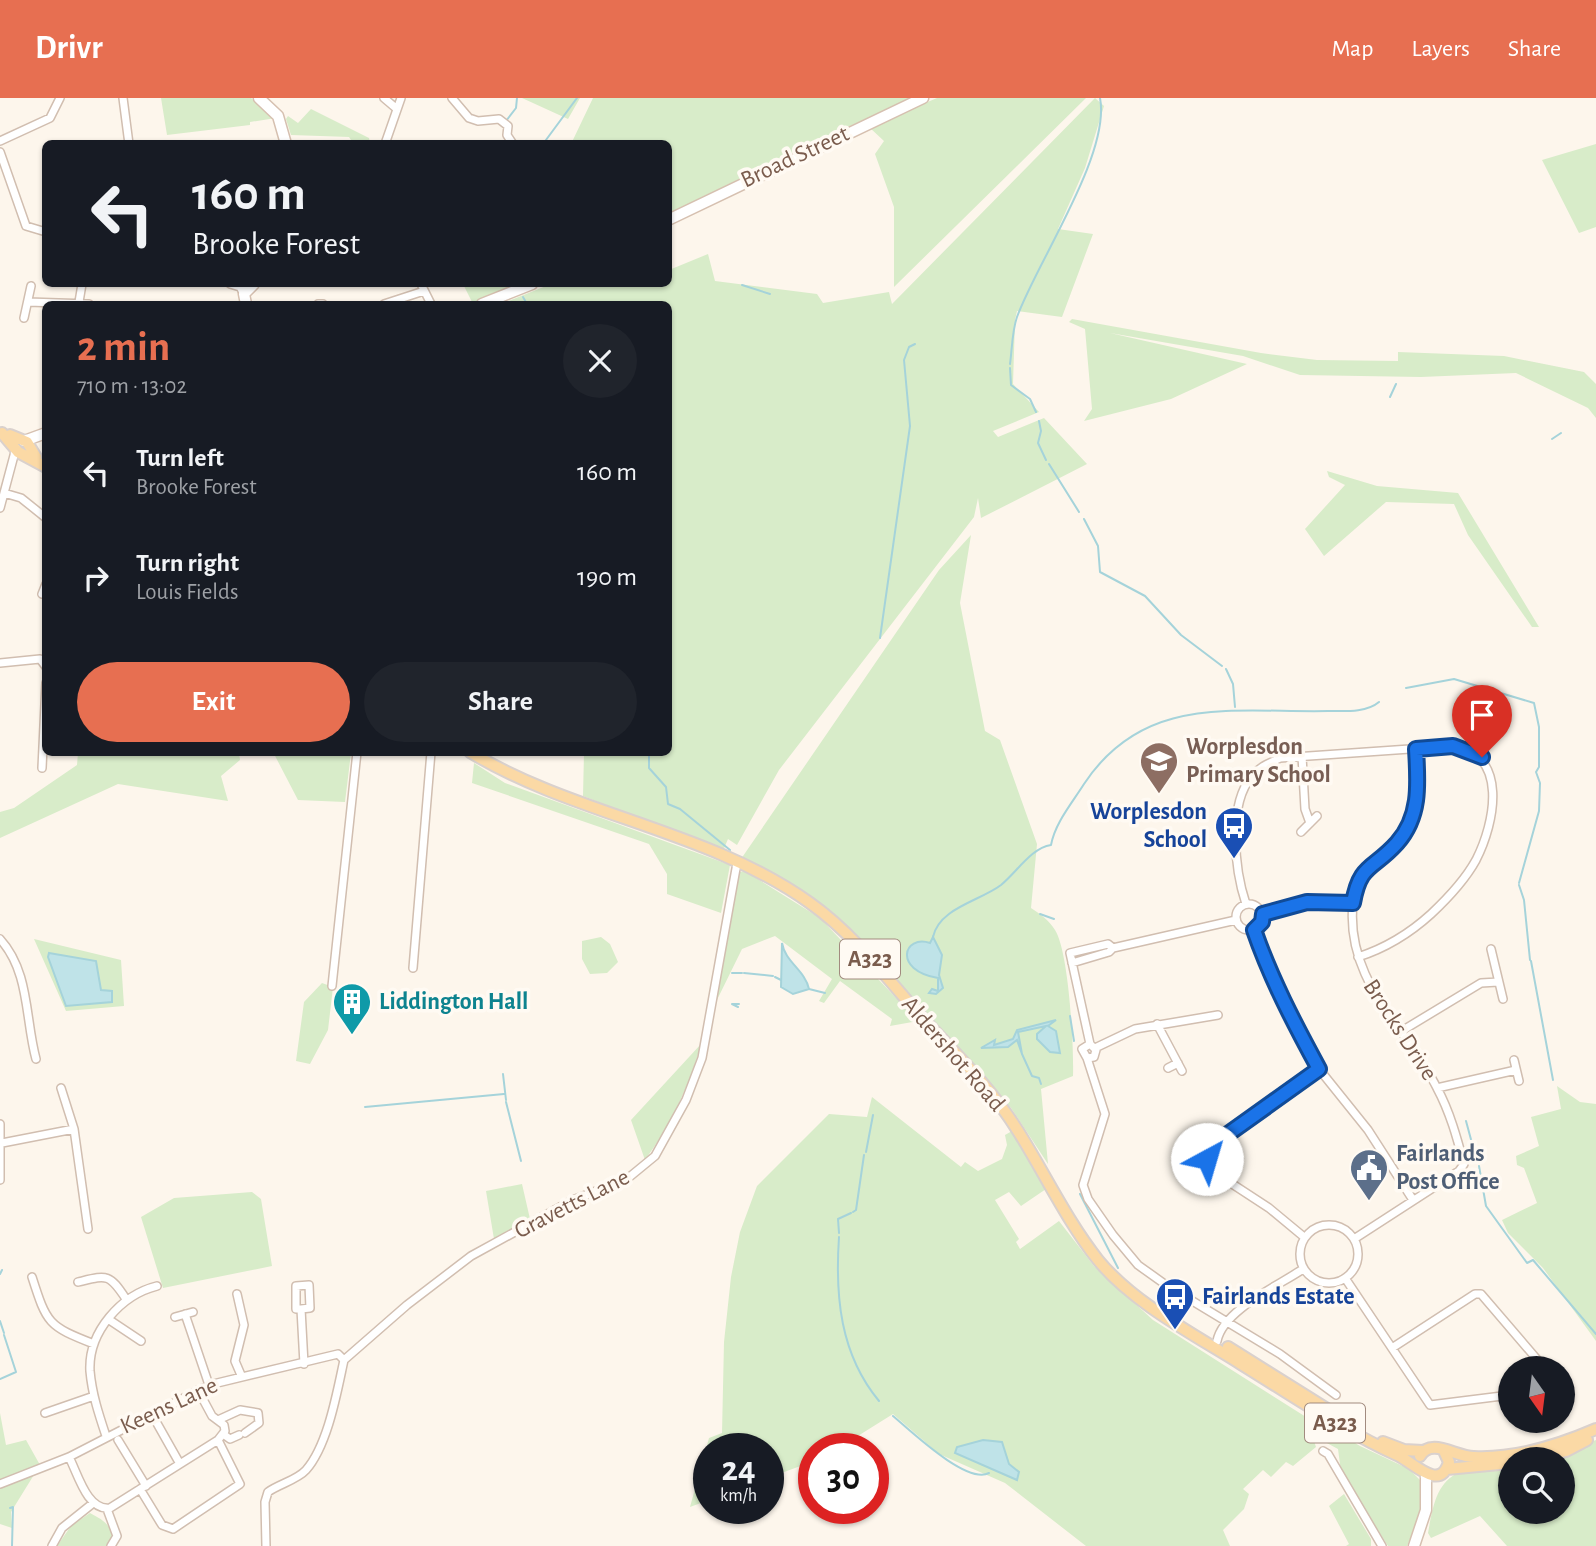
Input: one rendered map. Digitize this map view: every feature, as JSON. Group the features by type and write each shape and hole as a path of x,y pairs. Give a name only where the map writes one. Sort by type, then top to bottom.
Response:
{"main road":[{"path":"1,433 23,447 42,464"},
{"name":"Aldershot Road","path":"477,756 519,780 649,826 737,863 768,877 810,902 852,939 989,1091 1098,1260 1131,1291 1361,1438 1423,1471"},
{"name":"Aldershot Road","path":"1158,1309 1217,1341 1369,1435 1404,1450 1423,1451"},
{"path":"1217,1341 1226,1354"},
{"path":"1498,1465 1443,1472 1423,1471 1419,1460 1423,1451 1435,1447 1472,1457 1499,1456 1558,1443 1596,1429"},
{"path":"1574,1447 1596,1436"},
{"path":"1443,1472 1448,1458 1444,1451"}],"street":[{"path":"0,141 50,118 60,98"},
{"path":"123,98 128,140"},
{"path":"259,98 278,116 285,140"},
{"path":"384,98 397,109"},
{"path":"386,140 401,98"},
{"path":"452,98 469,118 478,121 499,119 508,126 511,140"},
{"name":"Broad Street","path":"672,218 923,98"},
{"path":"0,152 26,226 42,231"},
{"path":"24,317 31,286"},
{"path":"391,301 423,287"},
{"path":"489,301 523,287"},
{"path":"28,302 42,303"},
{"path":"0,508 11,463 23,447 41,434"},
{"path":"4,492 20,498 42,515"},
{"path":"0,663 40,659 42,662"},
{"path":"1246,904 1236,854 1241,796 1252,775 1265,765 1280,758 1453,746 1482,757 1491,772 1493,786 1486,833 1474,863 1432,913 1399,940 1358,957"},
{"name":"Brocks Drive","path":"1413,1200 1459,1171 1464,1164 1456,1132 1437,1088 1373,993 1358,957 1353,933 1353,903 1361,874 1396,844 1410,824 1418,795 1416,749"},
{"path":"42,768 43,756"},
{"path":"332,986 357,756"},
{"path":"413,968 431,756"},
{"path":"1302,756 1305,809 1310,824"},
{"path":"1301,832 1317,816"},
{"name":"Gravetts Lane","path":"344,1360 407,1305 471,1256 573,1200 627,1178 655,1156 688,1096 702,1058 737,863"},
{"path":"1263,914 1307,902 1353,903"},
{"path":"1246,904 1255,905 1263,914 1262,922 1254,930 1243,929 1236,920 1237,912 1246,904"},
{"path":"1087,1058 1095,1055 1072,963 1110,952 1113,948 1236,920"},
{"path":"1254,930 1277,991 1319,1069 1368,1130 1413,1200 1354,1239"},
{"path":"0,939 7,947 26,991 31,1040 36,1059"},
{"path":"1492,949 1503,999"},
{"path":"1400,1032 1481,984 1498,982"},
{"path":"1210,1026 1214,1015 1135,1029 1082,1049 1105,1114 1084,1173 1083,1185 1088,1199 1138,1265 1280,1354 1336,1395"},
{"path":"1157,1024 1182,1071"},
{"path":"1514,1060 1518,1081"},
{"path":"1168,1068 1178,1063"},
{"path":"1304,1237 1209,1165 1191,1166 1187,1159 1191,1151 1207,1152 1319,1069"},
{"path":"1437,1088 1516,1070"},
{"path":"61,1088 74,1129 88,1229"},
{"path":"0,1124 0,1180"},
{"path":"2,1143 74,1129"},
{"path":"1207,1152 1209,1165"},
{"path":"1330,1224 1348,1231 1358,1247 1356,1265 1345,1278 1322,1283 1303,1269 1299,1253 1304,1237 1311,1230 1330,1224"},
{"path":"1217,1341 1226,1322 1303,1269"},
{"path":"78,1282 104,1276 114,1280 126,1299"},
{"path":"32,1277 49,1322 62,1331 94,1344"},
{"path":"1345,1278 1430,1405 1498,1396"},
{"path":"106,1436 94,1396 90,1368 94,1344 108,1319 126,1299 138,1291 157,1286"},
{"path":"237,1294 244,1325 235,1361 241,1375"},
{"path":"1392,1348 1475,1294 1481,1294 1534,1356"},
{"path":"301,1309 304,1364"},
{"path":"175,1317 193,1312"},
{"path":"185,1314 209,1385"},
{"path":"108,1319 141,1341"},
{"name":"Keens Lane","path":"0,1485 69,1457 209,1385 241,1375 304,1364 338,1354 344,1360"},
{"path":"266,1546 265,1502 268,1492 304,1472 316,1456 335,1403 344,1360"},
{"path":"69,1457 92,1504 107,1509 220,1437 224,1425 212,1416 198,1390"},
{"path":"45,1413 94,1396"},
{"path":"218,1420 240,1410 258,1413 259,1423 242,1434 230,1439 220,1437"},
{"path":"154,1418 180,1464"},
{"path":"118,1440 162,1525 173,1530 240,1484 220,1437"},
{"path":"1323,1451 1382,1546"},
{"path":"1423,1471 1428,1500"},
{"path":"1414,1546 1428,1500 1443,1472"},
{"path":"52,1546 62,1528 92,1504"},
{"path":"107,1509 117,1536 111,1546"}],"green space":[{"path":"161,98 251,98 276,118 250,122 250,125 167,135"},
{"path":"522,98 580,98 568,119"},
{"path":"593,98 914,98 820,139 672,213 672,140 573,140"},
{"path":"937,98 1086,98 894,287 894,207 875,154 884,141 869,127"},
{"path":"1095,98 1104,106 1085,168 1058,229 1093,234 1062,317 1017,311 1015,320 1013,384 1039,412 993,431 998,437 1044,418 1087,464 981,518 978,498 974,517 779,770 737,845 728,839 723,851 583,796 584,756 672,756 672,301 508,301 544,287 672,287 672,269 708,254 715,281 817,294 823,303 889,292 892,304"},
{"path":"311,109 369,140 291,135 286,119 288,116 298,123"},
{"path":"1596,144 1596,227 1579,233 1542,160"},
{"path":"464,287 514,287 480,301 472,301"},
{"path":"1072,319 1261,353 1317,360 1398,361 1398,352 1504,356 1584,372 1596,384 1596,418 1588,408 1516,373 1421,377 1300,375 1243,356 1110,333 1247,364 1171,399 1084,421 1092,409 1085,329 1069,322"},
{"path":"1327,471 1377,486 1458,493 1539,627 1532,627 1468,535 1454,504 1386,502 1324,556 1305,529 1345,485 1329,477"},
{"path":"971,535 960,603 985,731 1000,740 1037,844 1031,908 1055,930 1060,941 1067,978 1073,1076 1041,1089 1048,1164 1011,1108 854,933 820,903 787,882 741,859 939,570"},
{"path":"78,756 239,756 240,760 221,776 228,801 118,784 0,838 0,812 14,808 77,765"},
{"path":"275,756 351,756 345,802 298,800"},
{"path":"474,763 505,783 730,865 721,913 667,894 667,874 649,844 472,783"},
{"path":"745,871 820,918 918,1021 890,1026 892,1019 840,981 824,1003 819,1001 832,979 775,936 742,949 715,1004 740,872"},
{"path":"601,937 610,944 618,962 607,973 590,974 582,959 582,941"},
{"path":"34,939 121,960 124,1006 66,1011","holes":["49,953 96,961 101,990 48,957"]},
{"path":"322,983 333,987 328,1030 310,1064 296,1061 304,1002"},
{"path":"701,1044 678,1105 645,1160 631,1120"},
{"path":"1557,1086 1580,1102 1596,1104 1596,1341 1543,1268 1508,1233 1502,1220 1537,1203 1524,1168 1517,1165 1516,1156 1539,1146 1531,1117 1561,1109"},
{"path":"872,1097 961,1167 965,1162 978,1171 1002,1159 1007,1145 1005,1135 1012,1131 1046,1189 1021,1206 1009,1192 995,1200 1019,1239 1016,1242 1020,1249 1059,1221 1094,1266 1153,1320 1306,1417 1316,1447 1293,1466 1286,1462 1271,1477 1263,1470 1243,1489 1249,1494 1244,1509 1223,1530 1230,1546 1086,1546 1005,1483 939,1454 893,1414 863,1433 798,1433 798,1467 784,1472 784,1433 722,1433 724,1342 731,1277 740,1232 757,1186 829,1114 867,1117"},
{"path":"522,1184 530,1219 494,1239 486,1191"},
{"path":"252,1192 261,1199 272,1266 163,1288 141,1217 174,1198"},
{"path":"0,1413 6,1445 26,1440 40,1465 11,1512 12,1528 0,1524"},
{"path":"1320,1422 1360,1446 1409,1469 1420,1480 1421,1513 1407,1546 1388,1546 1341,1472 1338,1449 1325,1442"},
{"path":"1596,1440 1596,1546 1507,1546 1480,1516 1431,1538 1428,1533 1439,1492 1449,1479 1456,1474 1498,1470 1498,1524 1575,1524 1575,1448"},
{"path":"1344,1494 1371,1539 1371,1546 1346,1546 1349,1544 1329,1506"},
{"path":"90,1513 108,1525 114,1538 108,1546 57,1546 71,1526"}],"water":[{"path":"933,937 942,955 939,975 943,988 936,994 929,993 932,989 938,991 938,978 914,968 908,961 907,954 914,944 930,943"},
{"path":"782,943 787,956 804,976 809,989 793,994 781,987"},
{"path":"49,953 96,961 101,990 112,991 112,1002 66,1006 48,957"},
{"path":"1056,1020 1048,1026 1056,1031 1060,1053 1050,1052 1037,1039 1037,1034 1046,1026 1018,1032 1022,1054 1017,1040 1008,1047 981,1048 995,1040 994,1045 1013,1039 1017,1030"},
{"path":"983,1440 1002,1442 1009,1464 1019,1472 1017,1480 955,1453 957,1447"}],"waterway":[{"path":"506,121 516,108 517,98"},
{"path":"546,140 577,98"},
{"path":"1010,364 1017,317 1070,208 1094,148 1100,121 1100,98"},
{"path":"742,285 770,294"},
{"path":"523,297 525,301"},
{"path":"880,638 910,426 904,360 909,347 915,344"},
{"path":"1010,368 1011,385 1030,399 1036,412"},
{"path":"1390,397 1396,384"},
{"path":"1039,421 1041,431 1038,443 1046,460"},
{"path":"1552,439 1561,433"},
{"path":"1049,464 1079,512"},
{"path":"1084,519 1098,546 1100,572 1145,596 1181,635 1222,666"},
{"path":"1226,669 1233,684 1235,707"},
{"path":"1406,688 1454,679 1534,703 1539,727 1539,767 1536,772 1540,783 1539,811 1519,883"},
{"path":"933,937 943,919 961,906 1001,885 1037,851 1051,845 1060,821 1084,784 1108,755 1134,734 1163,721 1194,714 1226,711 1355,711 1379,702"},
{"path":"649,756 649,768 666,787 668,804 680,809 730,850"},
{"path":"1519,885 1524,900 1530,960"},
{"path":"1040,914 1054,919"},
{"path":"1531,961 1553,1080"},
{"path":"732,973 742,973"},
{"path":"744,973 773,976"},
{"path":"775,977 781,980"},
{"path":"809,989 825,993"},
{"path":"738,1007 732,1004 739,1004"},
{"path":"1070,1016 1074,1041"},
{"path":"1022,1054 1032,1076 1039,1078 1041,1084"},
{"path":"503,1074 506,1100"},
{"path":"365,1107 504,1094"},
{"path":"506,1102 521,1161"},
{"path":"866,1152 873,1115"},
{"path":"1466,1121 1476,1158"},
{"path":"853,1212 856,1210 864,1155"},
{"path":"1479,1166 1486,1206 1527,1263 1533,1260 1596,1334"},
{"path":"1080,1194 1118,1268"},
{"path":"839,1233 838,1219 851,1213"},
{"path":"839,1237 838,1281 843,1324 856,1364 879,1401"},
{"path":"0,1274 2,1270"},
{"path":"0,1321 4,1333"},
{"path":"0,1379 16,1372 4,1335"},
{"path":"893,1416 925,1444 954,1464 979,1475 989,1473"},
{"path":"10,1508 13,1507 12,1546"}],"place":[{"name":"Worplesdon Primary School","path":"1159,795"},
{"name":"Worplesdon School","path":"1234,860"},
{"name":"Liddington Hall","path":"352,1036"},
{"name":"Fairlands Post Office","path":"1369,1202"},
{"name":"Fairlands Estate","path":"1175,1331"}],"route":[{"path":"1207,1159 1208,1149 1214,1144 1319,1069 1277,991 1263,956 1254,930 1262,922 1263,914 1307,902 1353,903 1361,874 1396,844 1410,824 1418,795 1416,749 1464,747 1482,757"}]}
